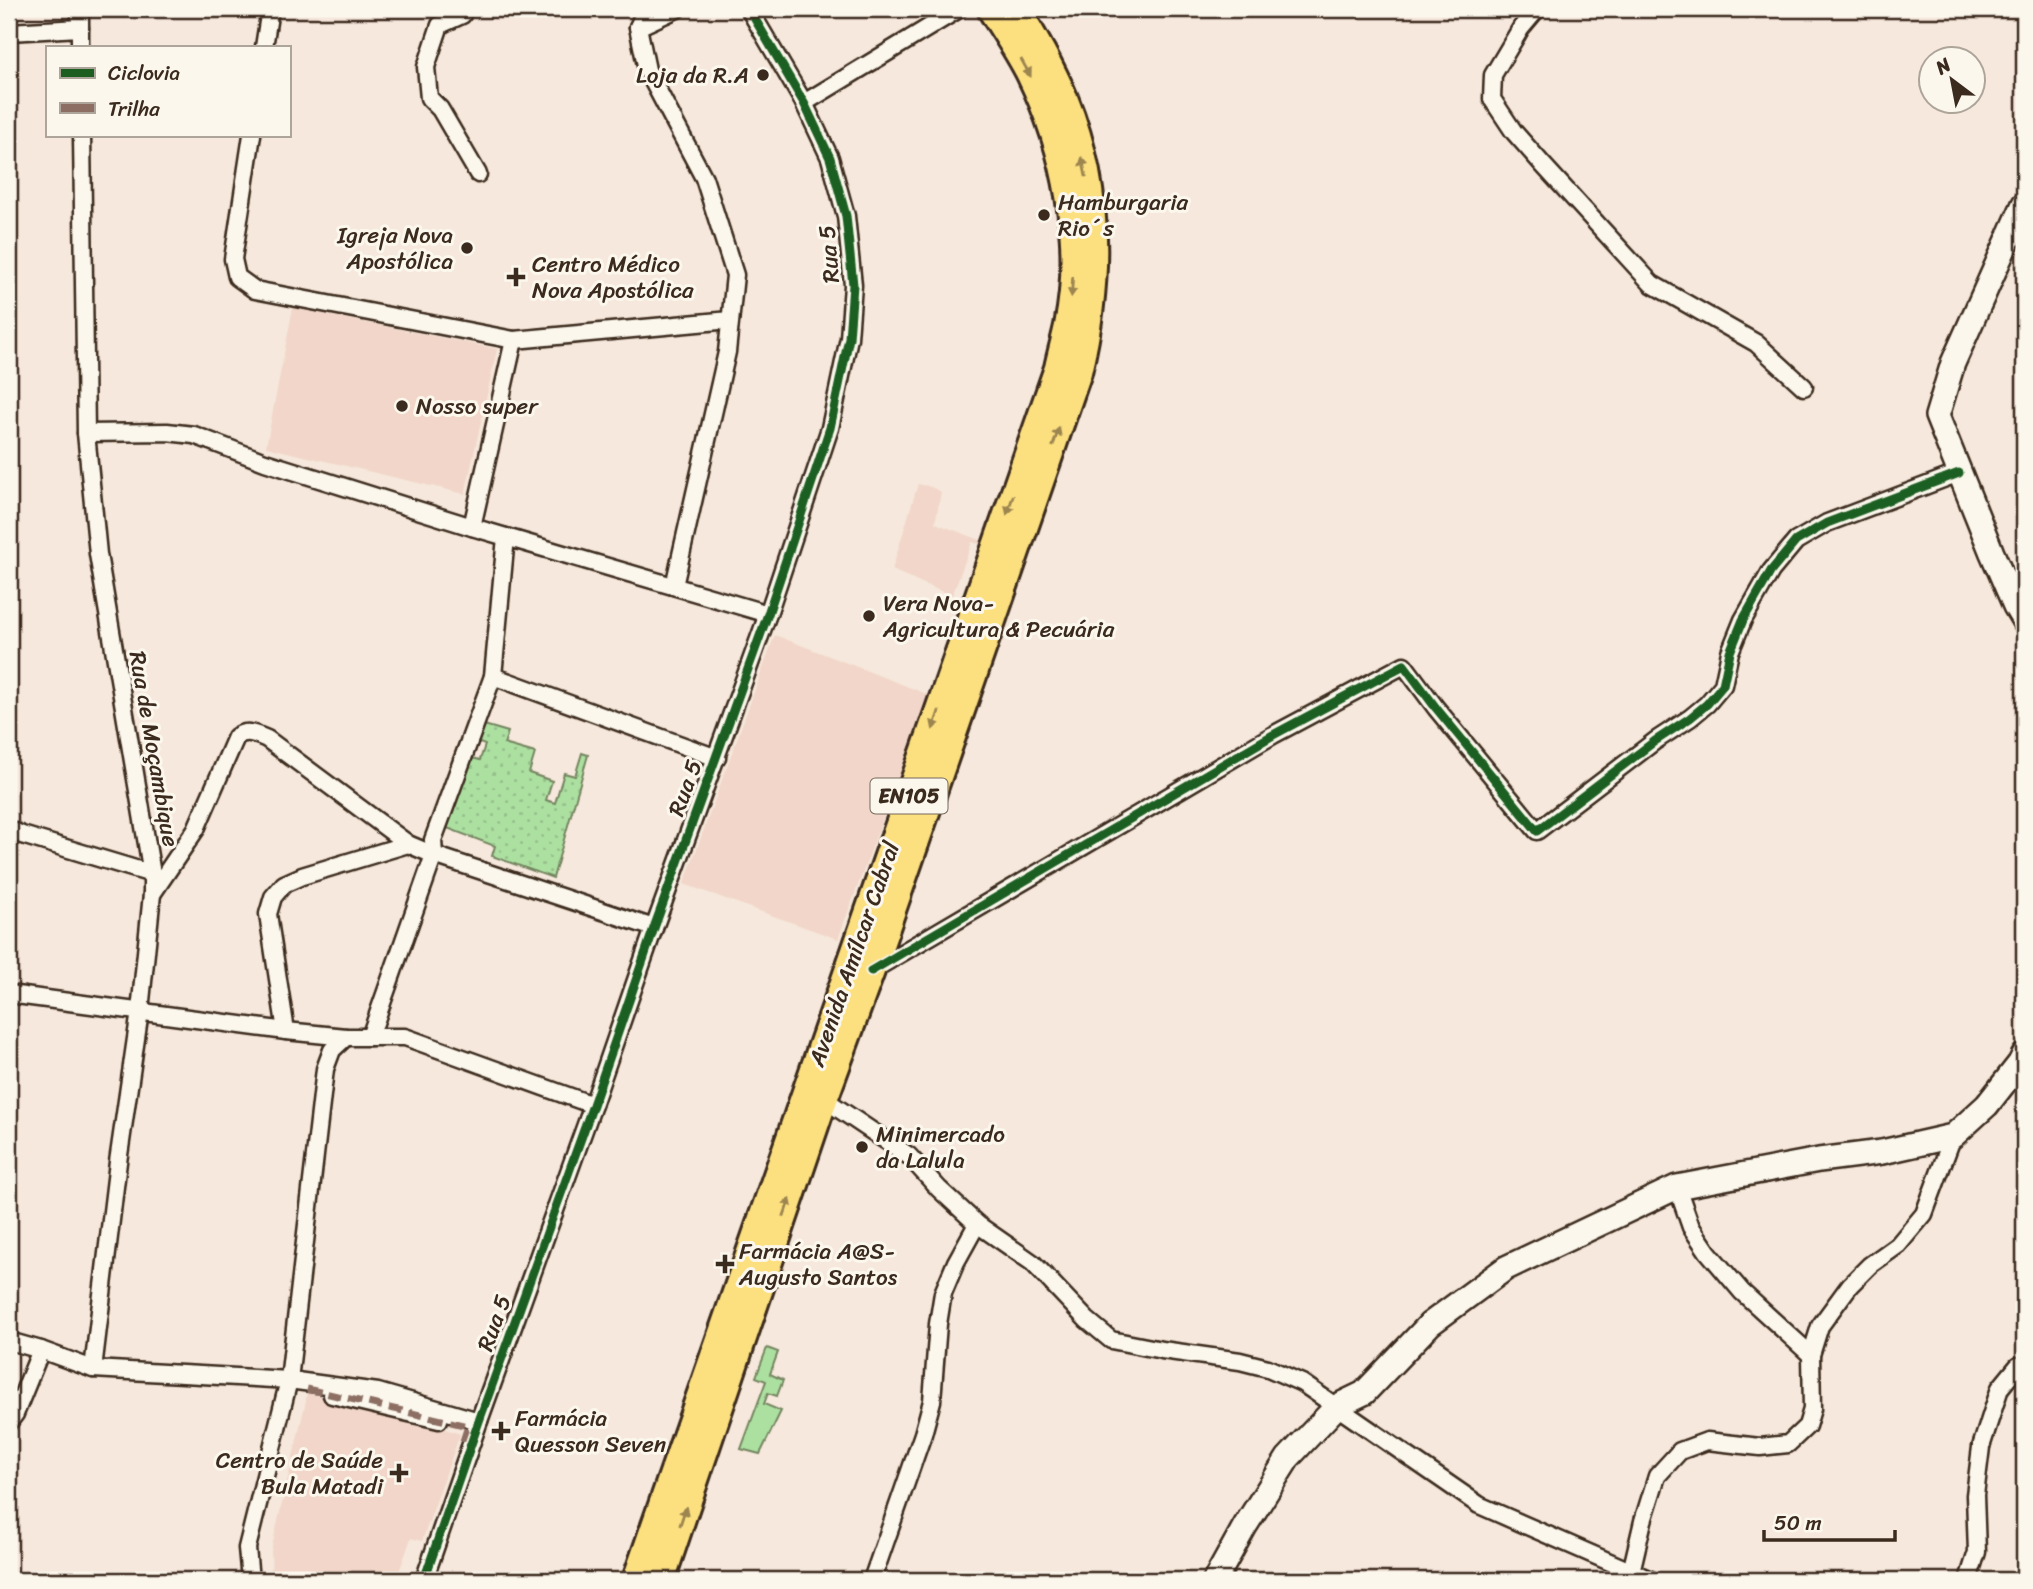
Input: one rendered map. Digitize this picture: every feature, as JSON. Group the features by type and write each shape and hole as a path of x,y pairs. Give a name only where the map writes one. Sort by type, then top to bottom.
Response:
{"main road":[{"name":"Avenida Amílcar Cabral","path":"636,1580 1058,368 1069,324 1073,226 1059,149 1029,72 991,9"},
{"name":"Avenida Amílcar Cabral","path":"661,1580 824,1099 1074,385 1087,336 1093,255 1090,202 1077,132 1048,62 1017,9"}],"street":[{"path":"80,9 80,46"},
{"path":"264,46 270,9"},
{"path":"646,9 638,27 647,69 704,178 735,275 727,352 674,586"},
{"path":"638,27 677,9"},
{"name":"Rua 5","path":"424,1580 768,614 830,428 849,338 853,285 846,216 830,158 804,103 749,9"},
{"path":"804,103 959,9"},
{"path":"1537,9 1521,28 1493,75 1492,99 1507,121 1602,232 1652,284 1756,343 1804,387"},
{"path":"462,12 440,24 426,67 429,98 440,109 478,174"},
{"path":"9,32 80,28"},
{"name":"Rua de Moçambique","path":"82,136 86,433 98,554 152,874 140,1011 118,1162 93,1369"},
{"path":"252,136 233,259 237,277 255,290 514,340 730,320"},
{"path":"2024,204 1953,363 1937,416 2010,595 2024,621"},
{"path":"472,527 514,340"},
{"path":"86,433 167,432 194,435 265,462 472,527 768,614"},
{"path":"871,971 1273,735 1404,665 1537,831 1707,704 1723,685 1730,652 1743,620 1771,571 1796,541 1827,523 1959,473"},
{"path":"370,1037 434,855 433,840 493,676 506,537"},
{"path":"493,676 717,758"},
{"path":"152,894 196,830 236,737 249,732 267,739 408,844 654,928"},
{"path":"9,829 152,874"},
{"path":"286,1031 268,914 273,897 284,884 302,876 408,844"},
{"path":"9,994 286,1031 346,1037 405,1037 593,1105"},
{"path":"250,1580 247,1548 289,1380 325,1069 332,1050 346,1037"},
{"path":"1632,1572 1643,1521 1657,1476 1680,1451 1707,1441 1760,1447 1788,1444 1807,1426 1812,1409 1811,1355 1820,1326 1850,1284 1870,1265 1898,1245 1924,1214 1953,1136 1987,1105 2024,1055"},
{"path":"824,1099 909,1156 939,1189 977,1224 1033,1263 1087,1320 1111,1340 1240,1360 1268,1368 1302,1383 1479,1505 1651,1580"},
{"path":"1215,1580 1288,1458 1337,1406 1364,1393 1430,1324 1506,1268 1677,1187 1819,1160 1882,1152 1953,1136"},
{"path":"1677,1187 1691,1227 1708,1252 1742,1292 1811,1355"},
{"path":"872,1580 932,1401 943,1293 977,1224"},
{"path":"9,1341 93,1369 289,1380 378,1392 479,1421"},
{"path":"9,1422 41,1350"},
{"path":"1968,1580 1977,1552 1975,1495 1981,1447 2000,1388 2018,1366"},
{"path":"307,1389 468,1426 414,1580"}],"shaded area":[{"path":"293,308 497,349 465,494 266,447"},
{"path":"918,484 941,492 935,523 983,541 980,544 972,542 952,596 892,570"},
{"path":"775,635 929,695 838,939 684,884"},
{"path":"307,1389 318,1396 375,1405 460,1434 422,1541 411,1538 396,1580 272,1580 271,1551"}],"green space":[{"path":"484,725 508,732 504,744 535,753 529,773 552,781 546,800 555,803 564,773 575,776 582,753 588,755 553,878 492,856 495,846 447,828 472,758 480,760 485,745 477,742"},
{"path":"767,1348 778,1352 770,1374 783,1380 777,1396 768,1393 764,1404 781,1411 760,1454 741,1449 766,1381 756,1377"}],"marked path":[{"path":"307,1389 468,1426 463,1441"}],"cycle path":[{"path":"424,1580 768,614 830,428 849,338 853,285 846,216 830,158 804,103 749,9"},
{"path":"871,971 1273,735 1404,665 1537,831 1707,704 1723,685 1730,652 1743,620 1771,571 1796,541 1827,523 1959,473"}],"place":[{"name":"Loja da R.A","path":"763,75"},
{"name":"Hamburgaria Rio´s","path":"1044,215"},
{"name":"Igreja Nova Apostólica","path":"467,248"},
{"name":"Centro Médico Nova Apostólica","path":"516,277"},
{"name":"Nosso super","path":"402,406"},
{"name":"Vera Nova- Agricultura & Pecuária","path":"869,616"},
{"name":"Minimercado da Lalula","path":"862,1147"},
{"name":"Farmácia A@S- Augusto Santos","path":"725,1264"},
{"name":"Farmácia Quesson Seven","path":"501,1431"},
{"name":"Centro de Saúde Bula Matadi","path":"399,1473"}]}
